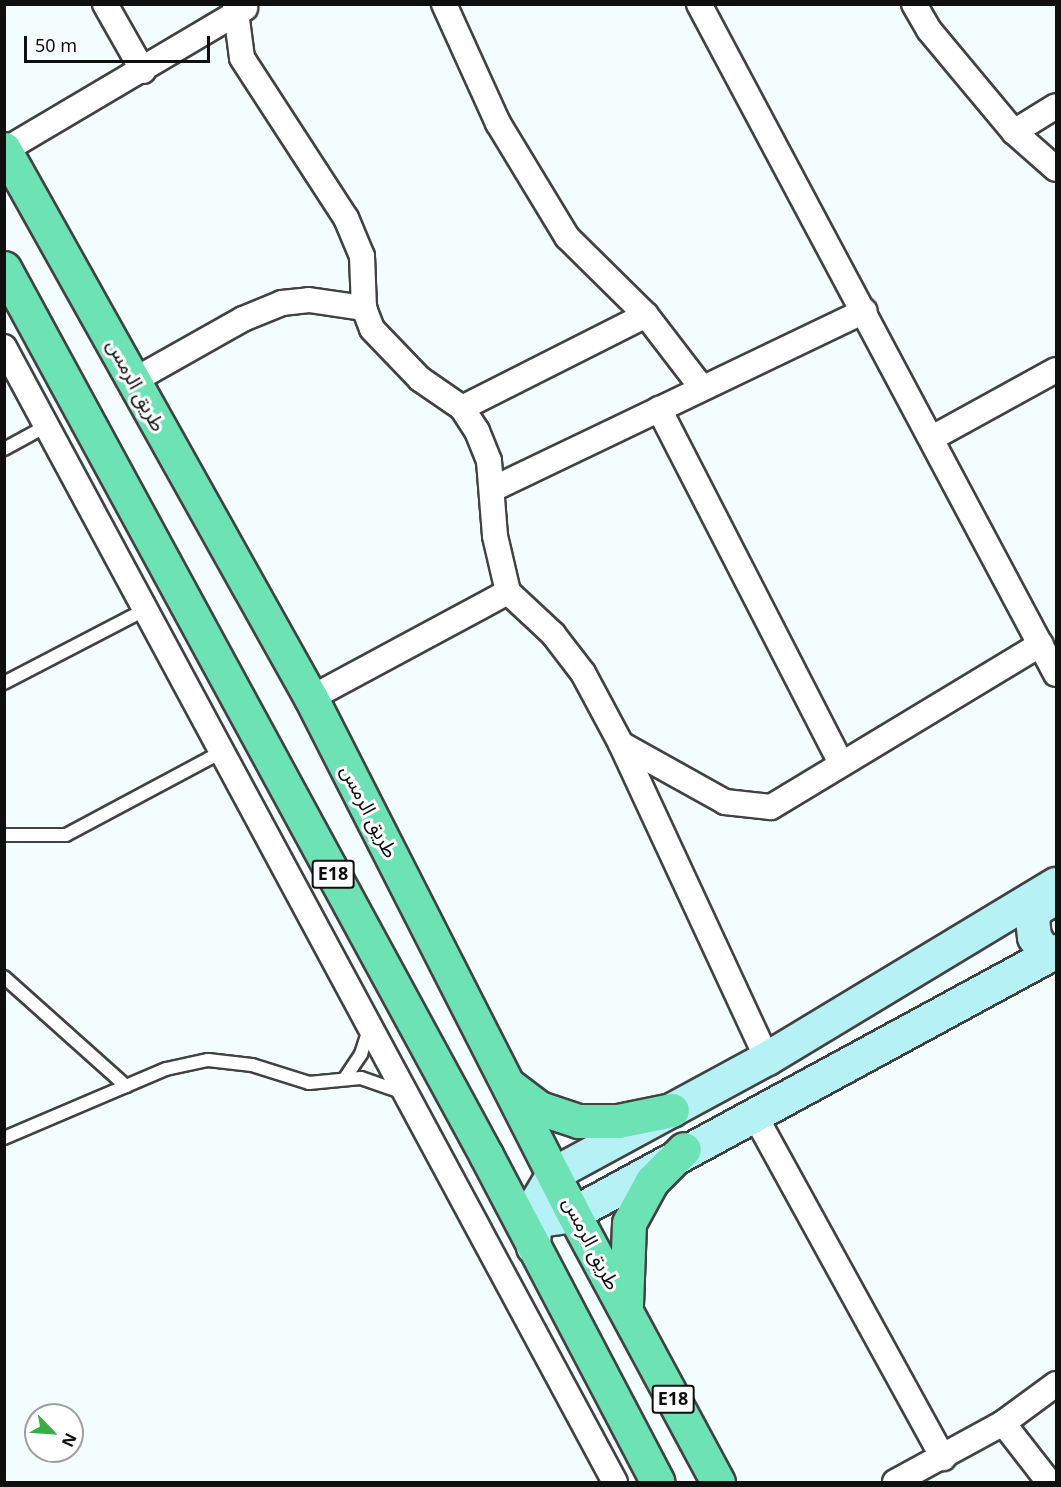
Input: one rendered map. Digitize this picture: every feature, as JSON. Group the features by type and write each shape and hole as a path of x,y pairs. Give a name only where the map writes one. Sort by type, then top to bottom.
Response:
{"highway":[{"name":"طريق الرمس","path":"5,149 310,698 573,1213 718,1482"},
{"name":"E18","path":"4,268 526,1225 658,1482"},
{"path":"507,1084 539,1108 578,1121 618,1121 672,1110"},
{"path":"627,1316 624,1248 629,1223 652,1181 684,1149"}],"main road":[{"path":"526,1225 539,1193 554,1174 767,1058 1056,884"},
{"path":"526,1225 573,1213 684,1149 1052,954 1034,937 1032,918 1037,908 1056,897"}],"street":[{"path":"105,4 143,71"},
{"path":"444,4 525,173 567,237 646,315 702,388"},
{"path":"699,4 934,437 1056,674"},
{"path":"915,4 929,30 1014,132 1056,169"},
{"path":"5,149 143,71 240,8"},
{"path":"240,8 242,58 346,218 363,256 364,308 387,346 420,379 462,408 477,431 493,489 495,536 508,592 553,634 584,673 621,744 767,1058"},
{"path":"1014,132 1056,106"},
{"path":"133,381 243,319 282,303 309,300 364,308"},
{"path":"493,489 865,311"},
{"path":"462,408 646,315"},
{"path":"4,347 223,751 611,1481"},
{"path":"934,437 1056,370"},
{"path":"659,409 841,764"},
{"path":"310,698 508,592"},
{"path":"621,744 724,801 751,808 771,807 1041,644"},
{"path":"753,1112 942,1458"},
{"path":"895,1482 1003,1423 1056,1384"},
{"path":"1003,1423 1049,1482"}],"lane":[{"path":"4,450 48,425"},
{"path":"4,683 146,609"},
{"path":"4,835 66,835 223,751"},
{"path":"4,977 126,1086"},
{"path":"345,1078 361,1054 370,1026"},
{"path":"4,1138 166,1069 208,1060 252,1065 309,1083 345,1078 377,1082 407,1096"}]}
